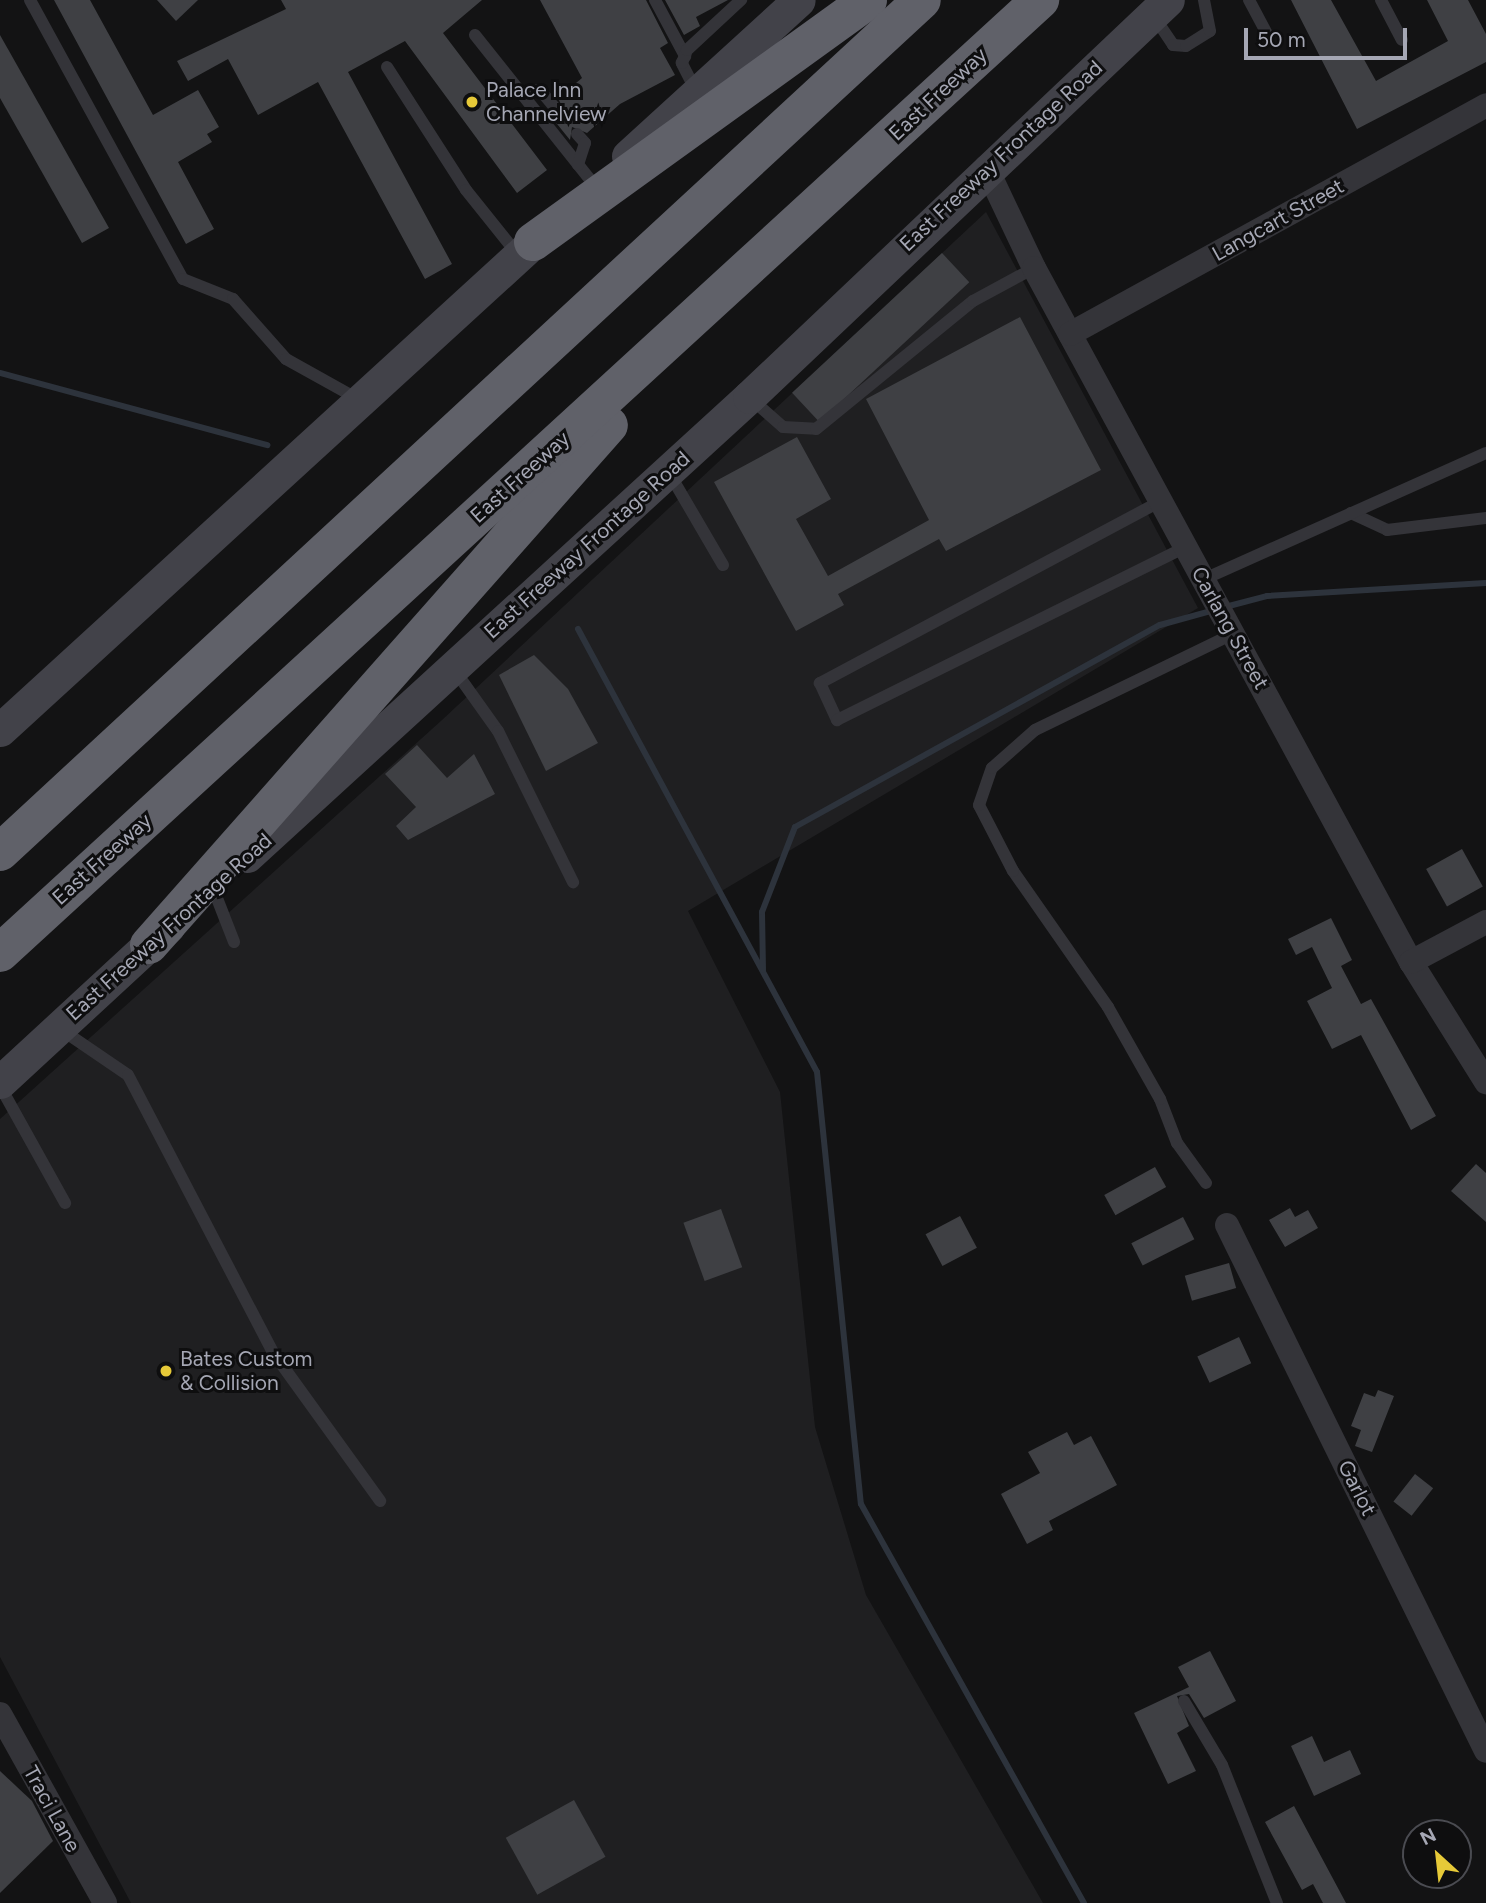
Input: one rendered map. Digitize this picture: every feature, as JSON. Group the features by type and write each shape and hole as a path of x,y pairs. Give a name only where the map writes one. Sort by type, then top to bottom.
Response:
{"highway":[{"path":"526,249 868,0"},
{"path":"0,852 922,0"},
{"name":"East Freeway","path":"0,953 1040,0"},
{"path":"149,944 757,261"}],"main road":[{"path":"0,730 526,249 587,176 697,93 799,0"},
{"name":"East Freeway Frontage Road","path":"0,1084 149,944 749,397 986,167 1160,7"}],"street":[{"name":"Langcart Street","path":"1070,334 1486,105"},
{"name":"Carlang Street","path":"986,167 1034,268 1410,962 1486,1082"},
{"path":"1410,962 1486,922"},
{"name":"Garlot","path":"1227,1225 1486,1751"},
{"name":"Traci Lane","path":"0,1714 104,1903"}],"lane":[{"path":"30,0 183,279 233,299 286,359 358,400"},
{"path":"655,0 685,56"},
{"path":"697,93 682,63 685,56 741,0"},
{"path":"1160,7 1173,45 1186,46 1210,31 1204,0"},
{"path":"1249,0 1266,32"},
{"path":"1381,0 1402,40"},
{"path":"475,36 587,176"},
{"path":"387,67 466,190 526,249"},
{"path":"521,93 540,90 559,113"},
{"path":"577,134 585,143 587,176"},
{"path":"749,397 783,427 816,429 973,301 1034,268"},
{"path":"1202,580 1486,453"},
{"path":"668,471 723,565"},
{"path":"1161,501 820,683 837,720 1185,547"},
{"path":"1351,513 1387,530 1486,517"},
{"path":"1206,1183 1177,1143 1160,1099 1108,1007 1013,871 979,805 992,768 1035,730 1233,634"},
{"path":"452,668 498,731 573,882"},
{"path":"213,888 234,942"},
{"path":"59,1028 128,1075 272,1351 380,1501"},
{"path":"0,1084 65,1203"},
{"path":"1184,1701 1222,1765 1277,1903"}],"shaded area":[{"path":"986,212 1198,608 688,911 780,1092 815,1427 866,1595 1043,1903 131,1903 0,1657 0,1119 442,720"}],"building":[{"path":"54,0 90,0 153,115 198,90 219,127 207,134 212,142 178,162 214,229 186,244"},
{"path":"157,0 198,0 176,21"},
{"path":"281,0 482,0 443,33 547,170 517,193 405,41 348,72 452,264 425,279 318,82 258,115 228,59 188,81 177,61 286,9"},
{"path":"540,0 646,0 668,43 660,48 675,75 620,104 587,133 572,127 570,140 553,119 567,117 558,98 582,78"},
{"path":"665,0 728,0 696,17 700,26 684,35"},
{"path":"1291,0 1331,0 1376,81 1448,41 1427,0 1468,0 1486,34 1486,62 1357,129"},
{"path":"0,35 109,228 82,243 0,98"},
{"path":"942,253 969,282 819,422 792,393"},
{"path":"1020,317 1101,470 946,551 939,539 838,594 844,605 796,631 714,482 797,437 831,499 796,519 828,576 929,520 866,399"},
{"path":"534,655 568,689 598,743 546,771 499,675"},
{"path":"417,745 447,778 474,754 495,794 408,840 396,826 416,807 385,774"},
{"path":"1462,849 1483,887 1447,906 1426,869"},
{"path":"1331,918 1352,960 1341,966 1361,1004 1371,999 1436,1116 1411,1130 1361,1035 1332,1049 1307,1001 1332,988 1312,947 1296,955 1288,939"},
{"path":"1476,1164 1486,1173 1486,1222 1451,1191"},
{"path":"1155,1167 1166,1187 1115,1215 1104,1195"},
{"path":"1290,1208 1295,1217 1308,1210 1318,1228 1285,1247 1269,1220"},
{"path":"721,1209 742,1267 705,1281 683,1223"},
{"path":"960,1216 977,1248 942,1266 926,1234"},
{"path":"1183,1217 1194,1239 1143,1266 1131,1243"},
{"path":"1229,1263 1236,1288 1192,1301 1185,1276"},
{"path":"1239,1337 1251,1363 1210,1383 1197,1356"},
{"path":"1378,1390 1394,1396 1372,1452 1355,1446 1361,1430 1351,1426 1364,1393 1375,1397"},
{"path":"1067,1432 1074,1445 1091,1436 1117,1485 1049,1521 1053,1530 1027,1544 1001,1494 1040,1473 1028,1452"},
{"path":"1415,1474 1433,1488 1412,1516 1393,1502"},
{"path":"1210,1651 1236,1701 1204,1718 1189,1694 1177,1696 1189,1726 1177,1733 1196,1771 1168,1784 1134,1713 1189,1687 1178,1667"},
{"path":"1312,1736 1324,1762 1350,1750 1361,1774 1314,1796 1291,1746"},
{"path":"0,1771 32,1801 53,1841 0,1893"},
{"path":"574,1800 606,1857 537,1895 506,1838"},
{"path":"1294,1806 1346,1903 1323,1903 1313,1884 1302,1890 1265,1822"}],"waterway":[{"path":"0,373 267,445"},
{"path":"1225,607 1267,596 1486,583"},
{"path":"763,970 762,912 795,827 1160,625 1215,610"},
{"path":"578,629 817,1072 861,1504 1084,1903"}],"place":[{"name":"Palace Inn Channelview","path":"472,102"},
{"name":"Bates Custom & Collision","path":"166,1371"}]}
